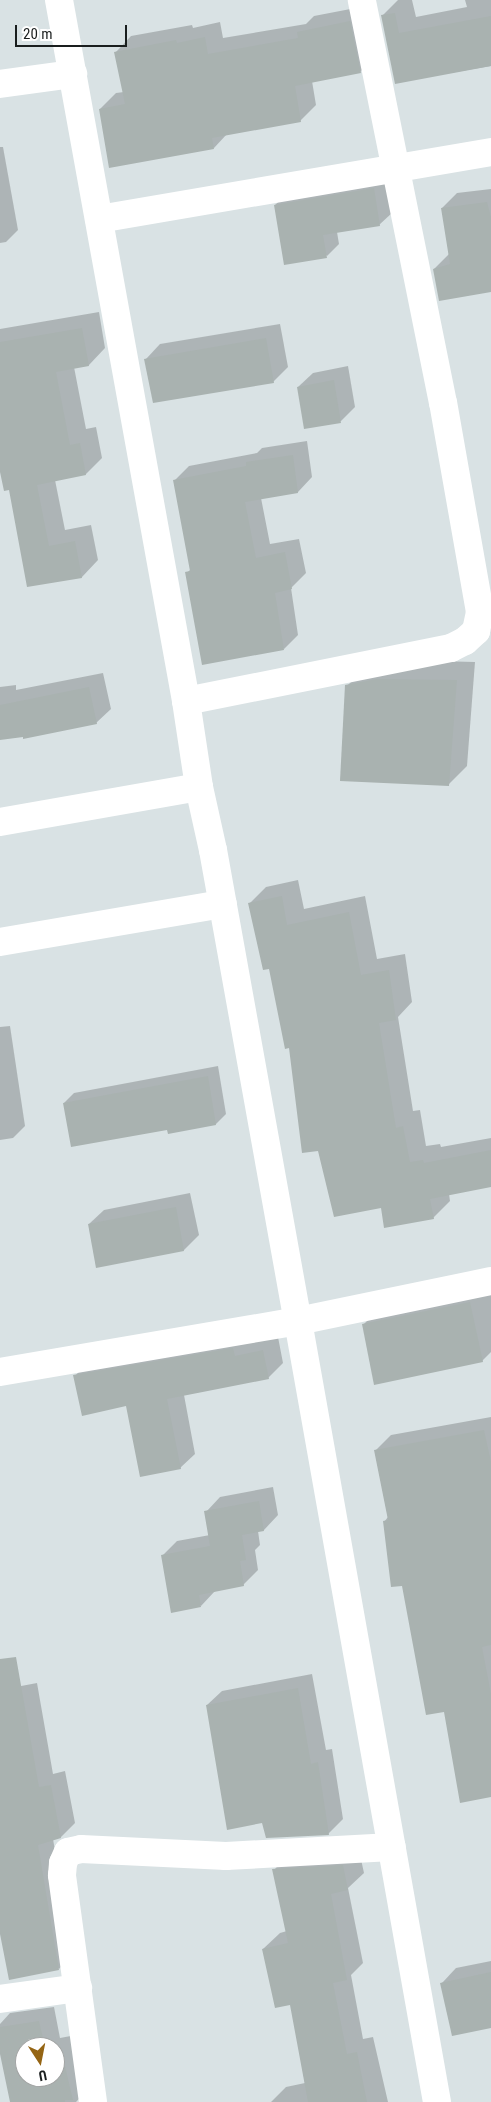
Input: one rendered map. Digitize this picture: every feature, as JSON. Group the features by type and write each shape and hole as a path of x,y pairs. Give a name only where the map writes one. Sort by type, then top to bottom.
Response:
{"street":[{"path":"59,0 186,701 199,787 223,904 437,2102"},
{"path":"186,701 451,648 465,641 476,631 480,612 443,403 362,0"},
{"path":"0,84 73,74"},
{"path":"99,219 491,152"},
{"path":"0,822 199,787"},
{"path":"0,942 223,904"},
{"path":"0,1372 298,1321 491,1281"},
{"path":"93,2102 62,1874 63,1863 68,1852 81,1848 226,1856 392,1847"},
{"path":"0,1999 78,1988"}],"building":[{"path":"395,13 399,33 491,16 491,66 395,84 381,15"},
{"path":"350,21 361,73 295,86 301,122 212,138 214,149 109,168 99,109 125,104 114,52 176,40 177,43 205,37 208,54 298,38 297,32"},
{"path":"374,188 380,226 323,235 327,258 284,265 274,205"},
{"path":"487,202 491,217 491,292 439,301 433,269 450,264 441,208"},
{"path":"82,328 89,366 56,372 70,445 80,443 86,475 37,485 49,546 75,541 82,578 27,587 9,490 4,491 0,472 0,342"},
{"path":"266,338 274,383 153,403 144,359"},
{"path":"334,380 341,423 304,429 297,387"},
{"path":"293,455 298,493 245,502 256,558 285,552 292,589 275,593 284,650 202,665 185,572 190,571 173,480 246,466 246,462"},
{"path":"377,679 457,680 449,786 340,781 345,685"},
{"path":"89,687 97,724 23,739 23,737 0,740 0,705"},
{"path":"282,896 287,925 349,912 361,975 389,970 396,1020 379,1023 396,1128 403,1126 410,1162 423,1160 424,1163 491,1150 491,1187 430,1199 434,1219 384,1228 381,1208 334,1217 318,1151 302,1153 289,1048 285,1049 269,969 263,970 248,903"},
{"path":"208,1076 216,1125 168,1134 167,1130 71,1147 63,1103"},
{"path":"176,1207 184,1251 96,1268 88,1224"},
{"path":"470,1302 483,1362 374,1385 362,1324"},
{"path":"233,1348 235,1356 263,1350 269,1379 167,1399 181,1469 140,1477 126,1406 82,1416 73,1375"},
{"path":"484,1430 491,1462 491,1645 482,1647 491,1694 491,1797 460,1803 444,1712 426,1715 402,1586 391,1587 383,1521 388,1520 374,1450"},
{"path":"259,1501 264,1531 242,1535 246,1560 240,1561 244,1586 199,1595 201,1607 171,1613 161,1555 210,1546 204,1511"},
{"path":"16,1657 39,1787 51,1785 61,1838 38,1845 59,1970 9,1980 0,1934 0,1659"},
{"path":"298,1688 311,1764 318,1762 329,1835 266,1838 262,1823 227,1830 206,1705"},
{"path":"343,1865 348,1890 331,1894 347,1980 333,1983 347,2054 357,2052 367,2102 308,2102 290,2005 275,2008 262,1949 288,1943 272,1869"},
{"path":"491,1972 491,2028 452,2036 440,1983"},
{"path":"39,2021 43,2037 15,2037 15,2087 65,2087 65,2066 73,2100 65,2100 65,2102 10,2102 0,2054 0,2027"}]}
